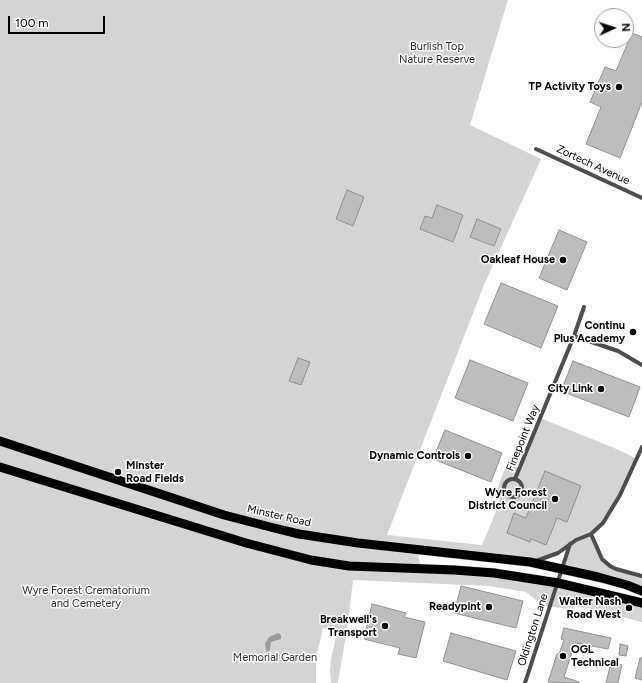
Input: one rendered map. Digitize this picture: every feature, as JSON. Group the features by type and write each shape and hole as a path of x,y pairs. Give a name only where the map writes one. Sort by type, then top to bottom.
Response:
{"main road":[{"name":"Minster Road","path":"0,441 224,515 274,528 358,543 530,562 627,585 642,591"},
{"path":"0,467 246,543 311,560 356,566 479,571 558,583 642,603"}],"street":[{"name":"Zortech Avenue","path":"536,149 642,198"},
{"name":"Finepoint Way","path":"515,480 574,336 584,307"},
{"path":"574,336 618,351 642,365"},
{"path":"530,562 558,553 570,544 591,534 603,524 620,496 642,448"},
{"name":"Finepoint Way","path":"509,480 515,480 520,483 521,492 516,496 510,497 504,492 504,486 509,480"},
{"path":"591,534 602,559 610,566 642,576"},
{"path":"563,569 570,544"},
{"name":"Oldington Lane","path":"526,683 563,569"}],"green space":[{"path":"0,0 508,0 470,125 541,159 484,285 387,535 482,545 500,502 495,495 507,463 520,468 540,418 619,450 637,459 611,513 591,534 602,559 610,566 642,576 642,591 563,569 570,545 558,553 542,559 417,550 421,569 479,571 642,603 642,622 583,607 563,608 544,606 526,592 489,586 353,580 348,623 338,683 331,683 330,671 337,633 323,628 316,658 316,683 0,683"}],"shaded area":[{"path":"278,633 281,635 281,639 271,642 269,654 267,656 265,644 269,637"}],"building":[{"name":"TP Activity Toys","path":"634,34 642,37 642,102 620,158 586,144 601,107 590,102 605,67 616,71 626,48 634,48"},
{"path":"347,190 364,197 353,226 336,219"},
{"path":"437,205 463,215 453,242 420,229 425,216 432,218"},
{"path":"477,219 501,229 494,246 470,237"},
{"name":"Oakleaf House","path":"559,230 587,242 567,290 539,278"},
{"path":"501,283 558,306 541,348 484,324"},
{"path":"298,358 310,362 301,385 289,381"},
{"path":"470,360 528,383 513,421 455,398"},
{"name":"City Link","path":"573,361 640,387 629,417 561,391"},
{"name":"Dynamic Controls","path":"445,430 502,453 491,482 433,459"},
{"name":"Wyre Forest District Council","path":"545,471 581,486 567,522 557,518 546,545 531,539 530,542 507,533 514,513 526,518"},
{"name":"Readypint","path":"461,586 523,601 516,628 454,613"},
{"name":"Breakwell's Transport","path":"372,604 406,613 404,617 425,622 416,658 398,654 400,648 364,639"},
{"name":"OGL Technical","path":"564,628 611,638 608,649 575,643 564,677 579,683 548,682 557,654 559,654 564,640 561,639"},
{"path":"451,633 516,651 507,680 443,661"},
{"path":"620,644 628,646 626,656 619,655"},
{"path":"640,658 642,658 642,680 635,678"},
{"path":"611,662 622,665 618,683 606,683"}],"place":[{"name":"TP Activity Toys","path":"619,87"},
{"name":"Oakleaf House","path":"563,260"},
{"name":"Continu Plus Academy","path":"633,332"},
{"name":"City Link","path":"601,389"},
{"name":"Dynamic Controls","path":"468,456"},
{"name":"Minster Road Fields","path":"118,472"},
{"name":"Wyre Forest District Council","path":"555,499"},
{"name":"Readypint","path":"489,607"},
{"name":"Walter Nash Road West","path":"629,608"},
{"name":"Breakwell's Transport","path":"385,626"},
{"name":"OGL Technical","path":"563,656"}],"park label":[{"name":"Burlish Top Nature Reserve","path":"437,53"},
{"name":"Wyre Forest Crematorium and Cemetery","path":"86,597"},
{"name":"Memorial Garden","path":"275,658"}]}
